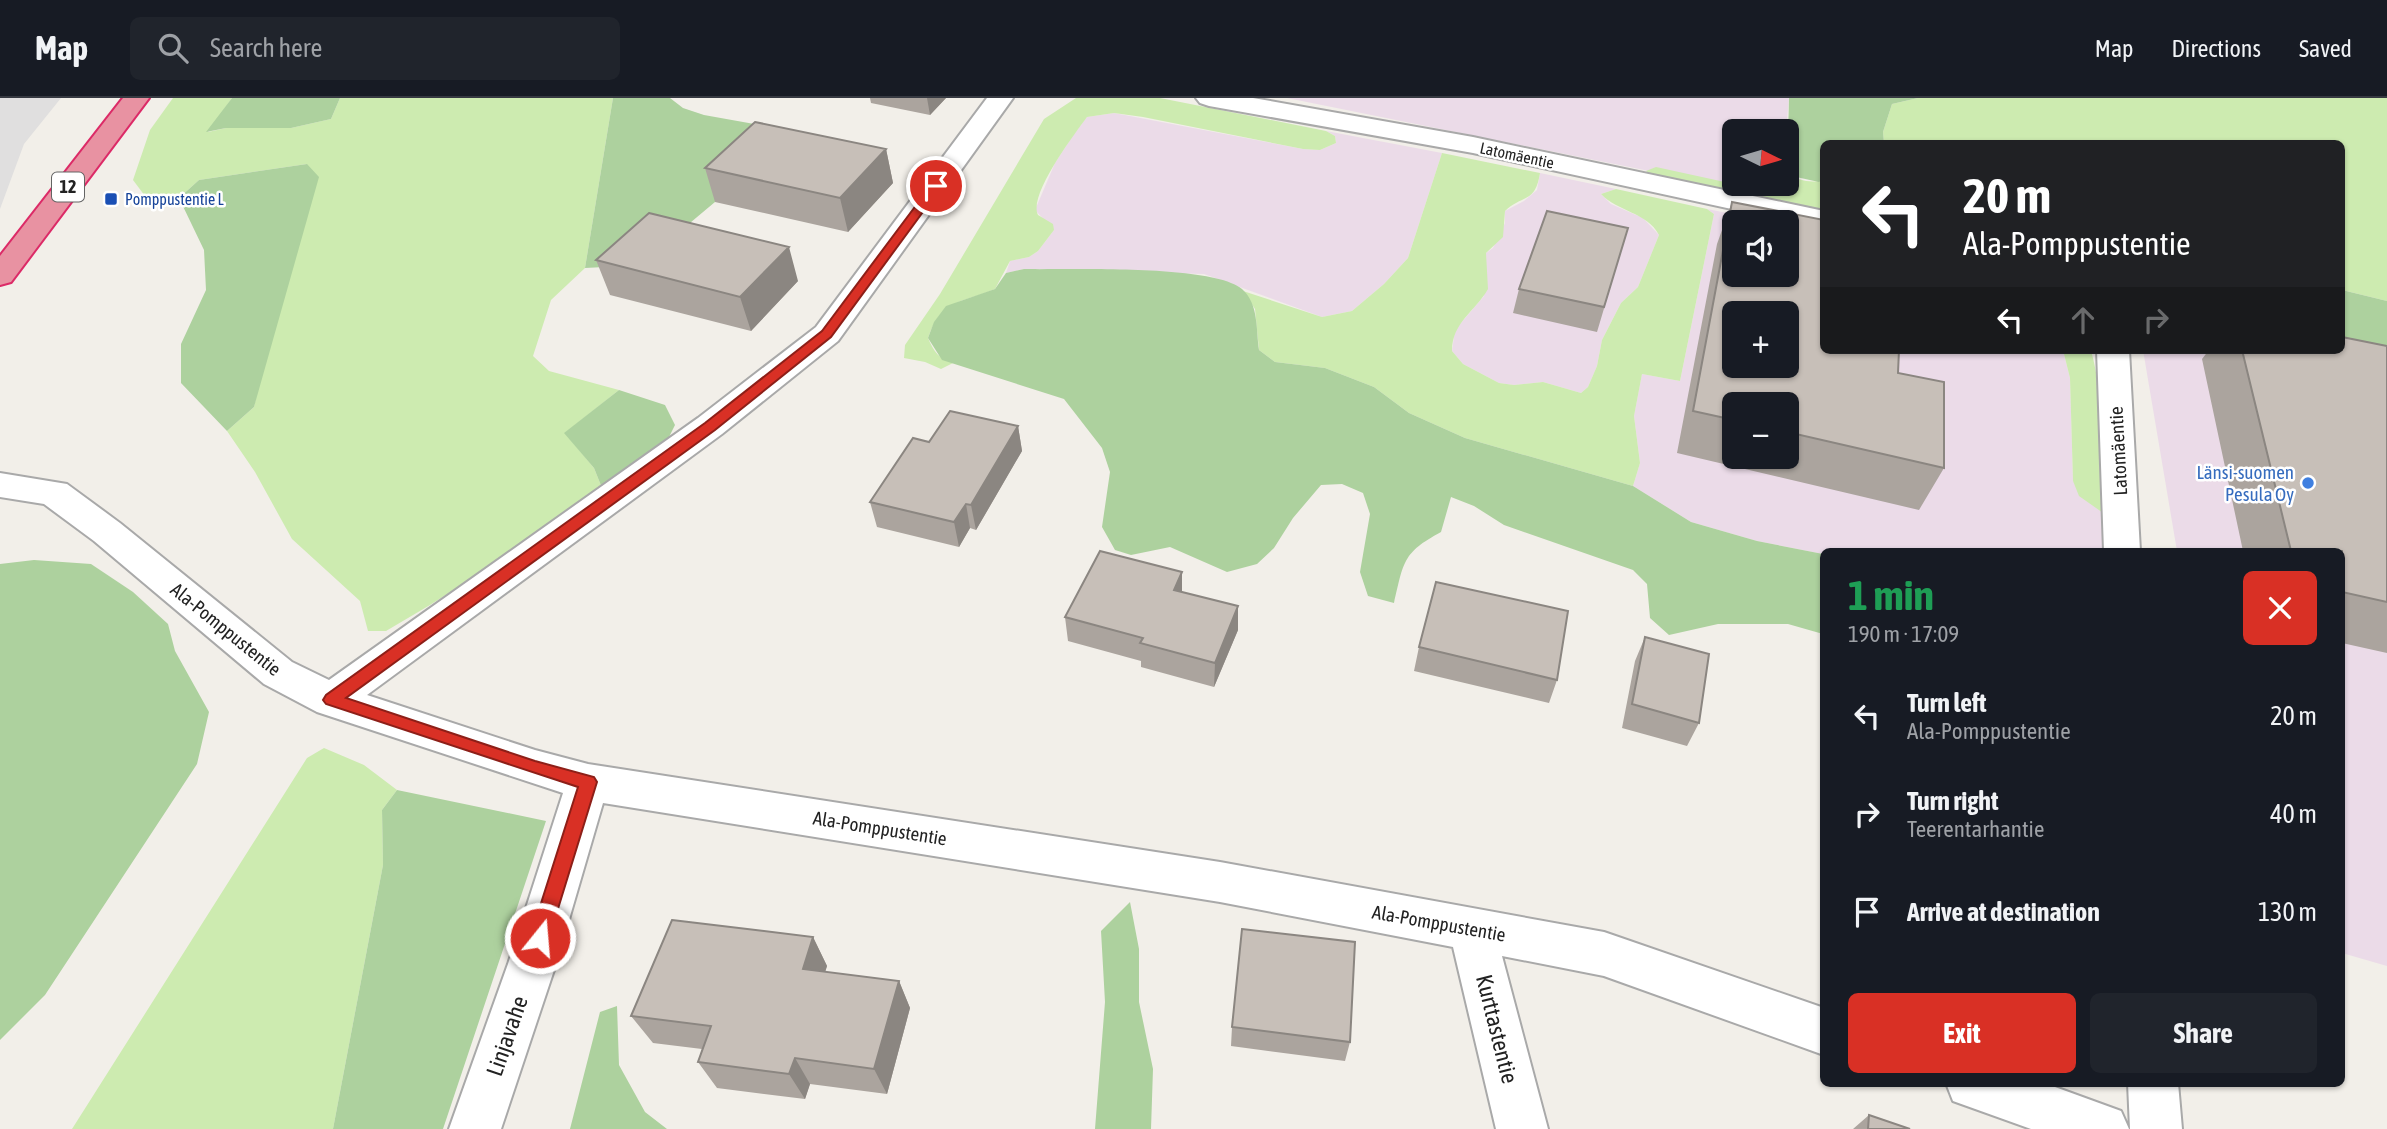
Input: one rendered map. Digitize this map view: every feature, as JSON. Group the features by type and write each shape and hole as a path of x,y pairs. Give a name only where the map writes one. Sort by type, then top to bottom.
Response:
{"highway":[{"name":"12","path":"0,276 136,98"}],"street":[{"path":"331,700 710,426 827,334 1000,98"},
{"name":"Latomäentie","path":"1209,98 1473,145 1820,219"},
{"name":"Latomäentie","path":"2113,354 2122,548"},
{"name":"Ala-Pomppustentie","path":"0,485 54,493 107,532 278,673 331,700 535,768 588,782 1220,883 1604,954 1820,1031"},
{"name":"Linjavahe","path":"475,1129 532,964 588,782"},
{"name":"Kurttastentie","path":"1472,929 1522,1129"},
{"path":"1982,1087 2103,1129"},
{"path":"2153,1087 2156,1129"}],"shaded area":[{"path":"0,98 61,98 24,144 0,209"},
{"path":"1287,98 1789,98 1787,119 1722,119 1722,186"},
{"path":"1114,113 1303,149 1320,150 1336,143 1335,136 1326,131 1442,153 1408,258 1384,284 1352,311 1322,317 1204,274 1024,269 1006,273 1010,261 1029,257 1038,251 1054,230 1035,210 1055,163 1074,134 1087,117"},
{"path":"1540,173 1616,189 1601,194 1611,204 1643,218 1659,235 1638,287 1621,303 1602,340 1597,366 1588,387 1581,393 1543,382 1514,385 1499,383 1463,364 1452,351 1455,330 1484,296 1486,253 1493,248 1505,223 1505,211 1537,190"},
{"path":"1707,209 1722,212 1722,287 1793,287 1820,342 1820,354 2064,354 2070,378 2073,481 2106,515 2108,548 1820,548 1820,553 1757,541 1691,522 1633,486 1640,463 1634,416 1642,374 1680,381 1714,214"},
{"path":"2144,354 2282,354 2387,374 2387,966 2345,954 2345,548 2176,548"}],"green space":[{"path":"173,98 232,98 208,132 226,128 291,128 331,119 340,98 613,98 585,268 551,300 533,356 549,371 619,390 565,433 594,468 602,488 519,548 430,605 386,631 368,631 360,601 292,539 255,472 227,431 254,407 307,164 199,180 179,198 151,204 133,180 150,130"},
{"path":"232,98 340,98 331,119 291,128 226,128 206,132"},
{"path":"613,98 670,98 683,108 704,115 787,130 715,202 672,238 624,266 585,268"},
{"path":"1076,98 1160,98 1326,131 1335,136 1336,143 1320,150 1303,149 1143,117 1114,113 1087,117 1054,165 1040,194 1038,215 1053,224 1054,230 1038,251 1029,257 1010,261 995,289 954,304 939,316 928,338 937,354 953,363 941,369 925,362 904,358 905,345 940,294 1044,119"},
{"path":"1789,98 1918,98 1892,104 1883,132 1884,140 1820,140 1819,182 1799,178 1799,119 1788,119"},
{"path":"1918,98 2387,98 2387,301 2345,291 2345,140 1884,140 1883,132 1892,104"},
{"path":"1442,153 1540,173 1535,190 1505,211 1503,237 1486,253 1488,289 1460,325 1453,341 1452,351 1463,364 1499,383 1514,385 1543,382 1581,393 1588,387 1597,366 1602,340 1621,303 1638,287 1659,235 1647,221 1601,194 1616,189 1707,209 1714,214 1680,381 1642,374 1634,416 1640,463 1633,486 1465,438 1409,413 1374,387 1325,368 1275,362 1259,350 1255,309 1243,291 1322,317 1352,311 1384,284 1408,258"},
{"path":"307,164 319,177 254,407 227,431 181,383 181,344 206,290 204,250 179,198 199,180"},
{"path":"1656,167 1722,181 1722,190 1650,175 1646,171"},
{"path":"1799,179 1820,180 1820,211 1748,196 1799,196"},
{"path":"1024,269 1138,270 1201,275 1226,281 1242,289 1247,295 1256,318 1259,350 1275,362 1325,368 1374,387 1409,413 1465,438 1633,486 1691,522 1757,541 1820,553 1820,633 1788,624 1718,624 1669,635 1650,618 1647,584 1633,570 1504,525 1474,506 1451,497 1441,532 1419,546 1407,560 1394,603 1368,596 1360,572 1370,514 1363,493 1342,484 1321,485 1293,518 1274,548 1257,564 1227,572 1170,547 1131,555 1115,550 1102,527 1110,472 1102,448 1064,399 942,360 928,338 934,322 946,306 995,289 1006,273"},
{"path":"2345,291 2387,301 2387,374 2345,352"},
{"path":"2064,354 2092,354 2101,411 2106,515 2079,496 2073,481 2070,378"},
{"path":"619,390 665,405 675,425 666,443 602,488 594,468 564,433"},
{"path":"34,560 91,564 133,592 168,624 175,651 209,712 197,764 45,995 0,1040 0,564"},
{"path":"324,748 364,765 397,790 382,810 383,865 333,1129 72,1129 307,758"},
{"path":"397,790 546,821 443,1129 333,1129 383,865 382,810"},
{"path":"1130,902 1139,949 1139,1002 1153,1069 1151,1129 1095,1129 1105,1002 1101,931"},
{"path":"617,1006 619,1065 645,1112 667,1129 570,1129 600,1012"}],"building":[{"path":"755,122 886,149 840,198 705,168"},
{"path":"1732,202 1773,210 1731,210"},
{"path":"1547,211 1628,228 1604,307 1519,289"},
{"path":"649,213 789,247 740,297 596,260"},
{"path":"1799,215 1820,219 1820,354 1899,354 1898,373 1944,382 1944,468 1799,435 1799,392 1722,392 1722,417 1693,411 1722,256 1722,287 1799,287"},
{"name":"Länsi-suomen Pesula Oy","path":"2345,338 2387,346 2387,602 2345,593 2345,548 2290,548 2243,354 2345,354"},
{"path":"950,411 1018,426 971,505 966,504 954,522 870,502 913,438 929,442"},
{"path":"1100,551 1182,572 1174,590 1238,606 1215,663 1140,643 1143,638 1065,617"},
{"path":"1436,582 1568,611 1557,680 1419,647"},
{"path":"1645,637 1709,654 1699,723 1632,704"},
{"path":"672,920 813,937 803,969 899,981 874,1069 795,1058 789,1074 698,1062 711,1026 631,1016"},
{"path":"1242,929 1355,942 1350,1042 1232,1027"},
{"path":"1869,1115 1910,1129 1868,1129"}],"place":[{"name":"Pomppustentie L","path":"111,199"},
{"name":"Länsi-suomen Pesula Oy","path":"2308,483"}],"route":[{"path":"540,938 588,782 535,768 331,700 485,592 710,426 827,334 936,186"}]}
